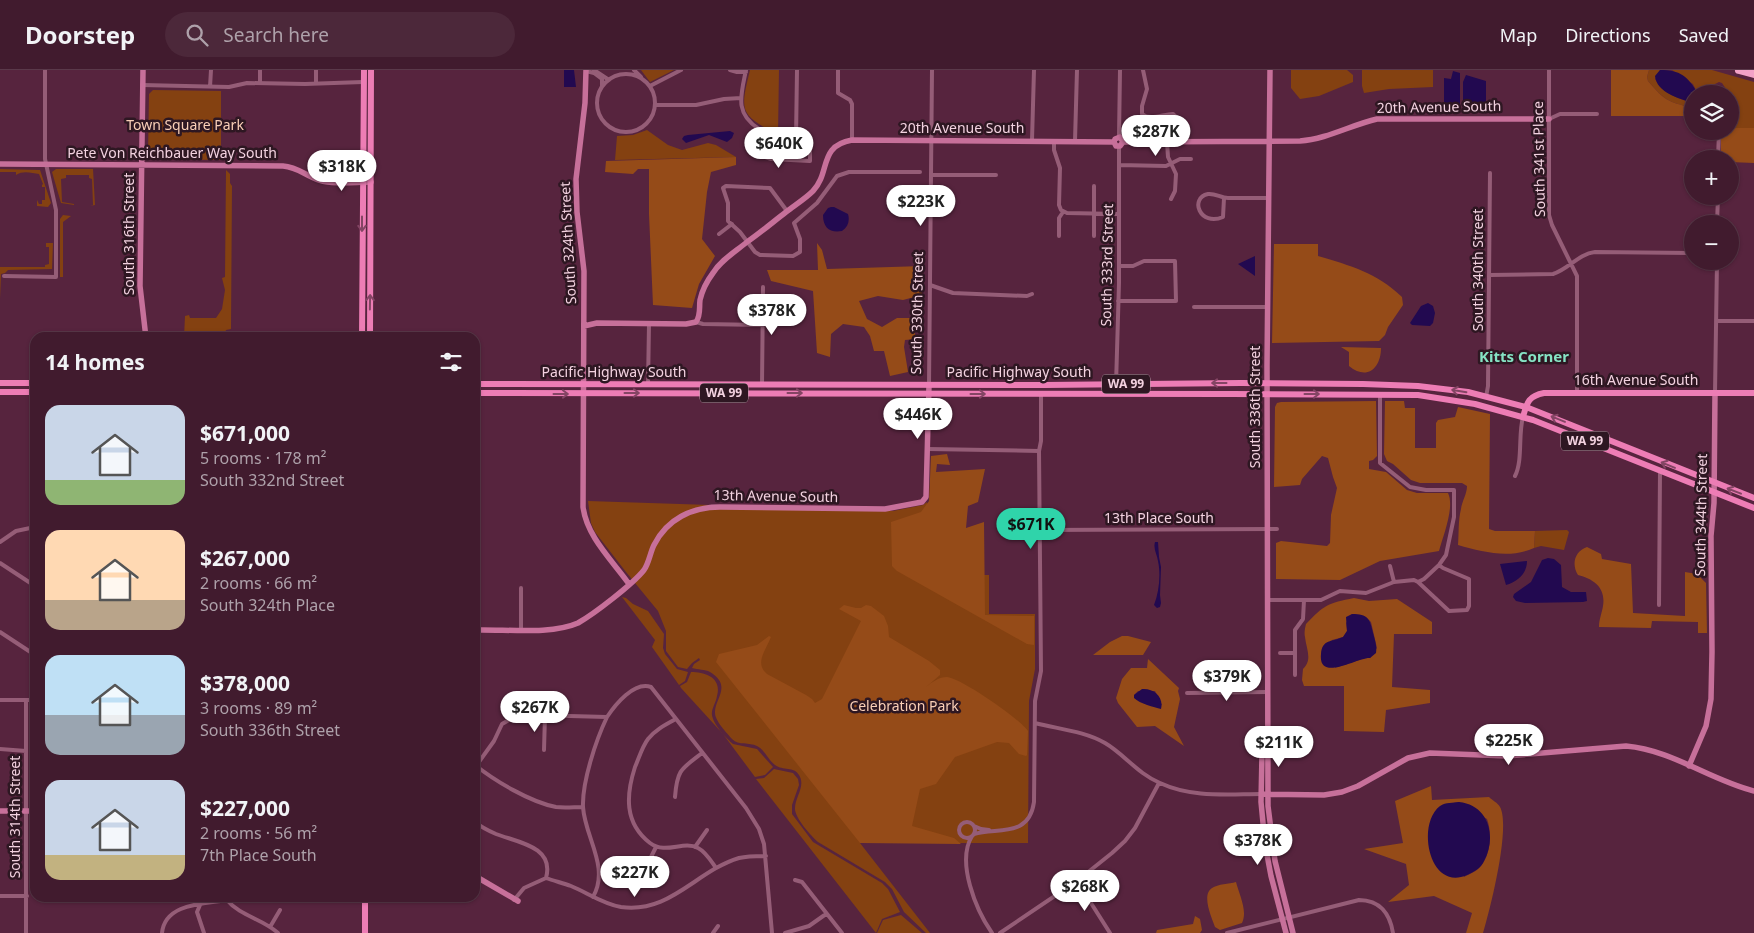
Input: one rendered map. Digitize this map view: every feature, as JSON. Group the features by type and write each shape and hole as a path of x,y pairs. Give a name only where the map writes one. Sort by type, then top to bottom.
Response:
{"highway":[{"path":"1739,70 1754,74"}],"main road":[{"path":"362,332 364,70"},
{"path":"367,70 368,75 371,74 370,332"},
{"path":"363,82 368,85 368,108 371,118"},
{"path":"362,246 366,257 366,275 370,277"},
{"path":"0,383 30,383"},
{"name":"Pacific Highway South","path":"480,384 1396,384 1486,396 1526,407 1754,498"},
{"path":"1356,394 1376,390 1393,390 1396,389 1396,384"},
{"path":"480,388 505,388 514,385"},
{"path":"1041,394 1044,389 1065,389 1083,385"},
{"path":"1069,394 1093,390 1112,390 1116,385"},
{"path":"24,392 30,387"},
{"path":"0,392 30,392"},
{"name":"16th Avenue South","path":"1526,407 1530,398 1536,394 1577,392 1754,393"},
{"name":"Pacific Highway South","path":"480,393 1380,394 1433,397 1483,406 1523,417 1754,508"},
{"path":"1523,417 1526,407"},
{"path":"365,902 365,933"}],"street":[{"path":"4,276 56,277 56,210 46,164 45,70"},
{"name":"South 316th Street","path":"142,70 140,286 145,332"},
{"path":"210,87 211,70"},
{"path":"260,70 260,82"},
{"path":"316,70 316,82"},
{"path":"586,70 602,78 597,108 602,120 610,128 621,132 633,132 639,130 650,119 655,105 654,96 650,86 634,72 626,72 616,76 602,87"},
{"name":"South 324th Street","path":"586,70 585,103 576,179 577,212 584,271 584,326 582,330 581,371 583,376 583,493 585,516 590,531 629,584"},
{"path":"594,70 609,80"},
{"path":"650,86 681,70"},
{"path":"730,70 736,72 746,71 741,98 743,113 755,126 775,138 804,140 809,143 810,161 771,159 756,154"},
{"path":"796,70 796,140"},
{"path":"838,70 838,93 851,103 852,140"},
{"name":"South 330th Street","path":"926,497 929,394 932,70"},
{"path":"1032,140 1034,70"},
{"path":"1075,141 1077,70"},
{"name":"South 333rd Street","path":"1116,385 1120,70"},
{"path":"1143,70 1147,88 1142,106 1142,114 1148,118 1168,114 1173,114 1176,117 1166,136 1168,157 1176,174 1175,194 1171,199"},
{"name":"South 336th Street","path":"1270,70 1267,383 1266,744 1268,752 1265,794 1286,933"},
{"name":"South 341st Place","path":"1549,70 1549,215 1578,280 1577,392"},
{"path":"142,85 229,87 247,82 305,84 316,82 363,82"},
{"path":"655,105 696,105 724,99 741,98"},
{"path":"1549,119 1560,114 1597,114"},
{"name":"20th Avenue South","path":"816,187 827,156 842,143 852,140 1300,141 1317,139 1377,119 1549,119"},
{"path":"1054,141 1054,150 1060,168 1059,205 1063,212 1119,214"},
{"path":"1119,166 1165,166 1180,160 1191,160"},
{"name":"Pete Von Reichbauer Way South","path":"0,164 283,166 298,169 323,181 371,182"},
{"path":"787,211 770,188 725,186 723,189 728,202 728,220 755,252 761,255 798,255 800,241 794,223 814,206 837,176 845,172 920,172"},
{"name":"South 340th Street","path":"1486,396 1488,386 1490,275 1490,173"},
{"path":"931,175 996,175"},
{"path":"1094,186 1094,236"},
{"path":"696,322 704,290 712,273 720,264 802,201 816,187 824,194"},
{"path":"1224,198 1223,217 1214,219 1202,215 1199,210 1200,199 1208,194 1224,198 1268,198"},
{"path":"1059,236 1059,218 1063,212"},
{"path":"718,234 732,224"},
{"path":"1490,275 1551,274 1563,270 1585,254 1595,252 1684,253"},
{"path":"1118,302 1176,301 1175,261 1144,262 1133,266 1119,266"},
{"name":"South 344th Street","path":"1689,766 1706,726 1711,699 1711,536 1714,492 1716,270"},
{"path":"930,285 953,293 1027,296 1032,294"},
{"path":"762,385 763,287"},
{"path":"1194,307 1268,307"},
{"path":"584,316 595,324"},
{"path":"1716,321 1754,321"},
{"path":"584,326 595,324 686,324 696,322 703,324 763,325"},
{"path":"648,385 649,324"},
{"path":"962,836 967,838 973,835 1019,826 1027,819 1033,809 1035,797 1035,695 1040,671 1041,530 1039,450 1041,441 1041,394"},
{"path":"1380,394 1380,462 1410,487 1426,490 1454,490 1454,512 1446,555 1439,565 1418,582"},
{"path":"1515,476 1518,467 1523,417"},
{"path":"928,448 1039,450"},
{"path":"1660,471 1660,605"},
{"name":"13th Avenue South","path":"480,630 559,629 572,626 587,617 629,584 644,569 654,545 664,531 678,518 694,510 720,507 886,509 922,502 926,497"},
{"path":"0,542 16,531 30,528"},
{"name":"13th Place South","path":"1041,530 1277,529"},
{"path":"0,563 30,583"},
{"path":"1267,600 1323,599 1340,591 1368,592 1394,582 1414,580 1449,611 1467,610 1470,606 1469,579 1439,565"},
{"path":"1390,566 1394,582"},
{"path":"521,588 521,629"},
{"path":"1295,675 1295,630 1303,619 1304,600"},
{"path":"0,632 30,652"},
{"path":"1280,653 1295,653"},
{"path":"593,897 599,884 599,872 597,856 583,807 585,783 607,717 615,706 635,689 646,686 653,689 734,792 762,836 766,856 772,933"},
{"path":"1187,693 1267,692"},
{"path":"0,700 30,700"},
{"name":"South 314th Street","path":"26,700 26,933"},
{"path":"480,759 494,741 502,724 514,717 545,715 607,717"},
{"path":"544,750 545,715"},
{"path":"676,719 662,726 652,735 641,752 629,788 628,806 634,822 647,841 656,847 666,849 683,846 696,847 702,851 716,868"},
{"path":"1035,723 1096,738 1159,783 1197,794 1324,795 1342,792 1358,786 1408,758 1434,752 1507,756 1626,746 1641,748 1666,756 1737,787 1754,791"},
{"path":"0,749 26,751"},
{"path":"675,797 678,776 685,766 702,753"},
{"path":"480,768 498,781 542,802 561,807 583,807"},
{"path":"1000,933 1077,881 1125,841 1141,817 1159,783"},
{"path":"0,811 27,811"},
{"path":"992,933 982,920 971,890 967,852 959,830 961,825 967,823 981,829 1001,831"},
{"path":"480,825 496,834 522,842 538,850 546,864 546,878"},
{"path":"967,852 968,844 973,835 974,828 972,825"},
{"path":"696,847 707,830"},
{"path":"651,857 656,847"},
{"path":"480,879 516,901 524,888 546,878 571,886 606,903 621,907 638,907 656,904 671,898 716,868 744,857 766,856"},
{"path":"795,880 802,882 842,933"},
{"path":"1077,881 1110,933"},
{"path":"0,896 27,896"},
{"path":"1227,933 1359,900 1376,904 1389,916 1393,933"},
{"path":"162,933 170,915 179,909 210,902"},
{"path":"229,902 235,908 270,926 278,933"},
{"path":"200,904 197,911 204,933"},
{"path":"270,926 280,910"},
{"path":"164,912 170,915"},
{"path":"786,933 809,926 826,914"},
{"name":"South 336th Street","path":"1285,918 1293,933"},
{"path":"713,933 718,926"}],"green space":[{"path":"641,70 674,70 650,82"},
{"path":"750,70 779,70 778,135 756,122 749,116 746,110 744,103"},
{"path":"1291,70 1347,70 1353,75 1353,82 1319,96 1300,99 1291,88"},
{"path":"1362,70 1433,70 1433,87 1389,89 1364,93"},
{"path":"1611,70 1649,70 1648,81 1654,88 1667,99 1684,106 1684,116 1611,116"},
{"path":"1649,70 1660,70 1655,79 1658,84 1671,95 1684,100 1684,106 1672,102 1659,93 1648,81"},
{"path":"1672,70 1712,70 1754,82 1754,128 1739,128 1739,85 1723,85 1719,82 1713,85 1693,84"},
{"name":"Town Square Park","path":"153,90 221,91 221,160 150,159 148,156 149,94"},
{"path":"1739,128 1754,128 1754,163 1739,162 1739,150 1721,150 1721,140 1739,140"},
{"path":"647,130 668,145 682,150 708,143 716,145 736,157 615,160 617,136 633,135"},
{"path":"736,157 736,165 711,172 702,239 715,256 699,284 692,308 653,305 649,169 638,169 633,174 605,172 606,161"},
{"path":"0,169 40,170 51,203 48,207 37,206 37,200 39,204 42,204 42,200 45,200 45,187 42,187 43,184 39,174 25,172 16,175 16,172 0,172"},
{"path":"56,169 93,169 95,205 90,206 93,205 92,179 89,178 89,175 66,175 66,178 61,179 62,202 74,205 61,203 52,172"},
{"path":"226,170 230,174 232,186 231,329 225,332 184,332 185,316 189,315 190,318 216,318 222,309 225,290 222,278 225,277"},
{"path":"63,215 71,216 63,222 63,277 60,277 60,219"},
{"path":"46,243 53,243 52,269 8,270 1,274 0,299 0,267 45,267 45,265 49,264 49,247 46,247"},
{"path":"817,243 822,250 827,269 923,266 922,295 903,300 878,296 859,301 867,319 882,327 897,318 912,318 916,339 905,340 904,347 908,372 890,376 884,351 874,351 870,336 864,327 843,324 831,334 830,357 817,353 813,291 771,281 767,270 818,270"},
{"path":"1274,244 1318,244 1318,256 1363,271 1392,288 1402,297 1403,305 1388,327 1385,335 1379,341 1272,343"},
{"path":"1341,347 1381,348 1379,361 1372,370 1367,372 1356,370 1349,366 1349,352"},
{"path":"1376,401 1377,456 1369,461 1369,469 1386,472 1407,490 1417,493 1448,493 1450,499 1449,514 1439,551 1380,561 1340,580 1276,579 1276,543 1281,541 1327,546 1330,543 1331,515 1337,488 1328,458 1322,456 1302,479 1300,485 1274,487 1275,407 1277,403"},
{"path":"1385,401 1404,401 1405,408 1415,408 1415,448 1436,448 1436,423 1438,420 1455,417 1458,407 1490,414 1489,529 1495,531 1535,531 1534,548 1506,554 1486,552 1458,545 1460,513 1467,486 1462,483 1420,483 1411,480 1387,461 1384,454"},
{"path":"947,454 950,465 937,464 936,472 985,469 978,502 968,506 966,528 984,522 985,615 1034,616 1034,645 1027,644 897,571 892,566 891,522 921,512 929,501 931,456"},
{"name":"Celebration Park","path":"588,501 893,511 923,505 927,502 939,575 989,575 989,614 1035,614 1035,669 1029,701 1028,843 860,843 930,933 926,933 904,912 892,889 885,882 818,842 807,831 795,812 795,804 801,787 801,779 797,772 775,765 757,746 735,741 722,727 715,713 721,692 720,682 717,677 706,670 692,668 700,660 699,658 687,669 678,667 666,651 666,631 658,611 595,532 591,523"},
{"path":"1567,530 1569,532 1564,550 1541,546 1534,548 1535,531"},
{"path":"1587,547 1601,554 1602,559 1631,564 1633,613 1685,616 1685,572 1697,574 1706,583 1707,633 1698,633 1698,622 1652,621 1651,628 1599,627 1603,606 1601,589 1594,582 1578,575 1575,567 1575,558"},
{"path":"622,597 648,611 664,634 663,648 665,654 677,669 688,672 685,681 679,685 652,647 655,640"},
{"path":"1354,598 1369,601 1397,599 1432,622 1432,634 1394,634 1392,687 1430,690 1430,703 1386,710 1384,732 1344,731 1344,686 1304,686 1302,680 1303,669 1308,662 1305,634 1306,624 1327,606","holes":["1352,614 1366,617 1371,622 1377,648 1370,658 1335,668 1332,640 1343,637 1347,631 1346,623"]},
{"path":"844,605 856,608 866,605 871,606 884,616 888,626 889,637 929,661 940,670 940,675 926,687 941,678 954,679 990,700 1028,731 1026,756 1019,754 1009,743 997,742 955,757 936,784 920,789 912,826 954,838 961,844 860,843 716,662 719,654 757,645 769,636 771,637 761,661 763,670 806,695 815,703 822,699 861,621 839,609"},
{"path":"1122,636 1151,642 1143,655 1093,655 1110,642"},
{"path":"1148,659 1179,688 1180,699 1174,727 1184,746 1155,726 1137,727 1118,703 1116,698 1122,679 1131,668 1147,668","holes":["1138,691 1155,691 1162,705 1156,707 1134,695"]},
{"path":"691,672 702,673 715,680 718,690 712,713 713,719 733,744 757,749 773,767 765,775 755,777 723,734 681,688 680,686 687,682"},
{"path":"774,769 793,773 798,779 799,785 792,805 792,814 813,842 882,883 888,889 900,912 882,919 876,933 756,779 764,778"},
{"path":"1431,786 1432,800 1489,797 1500,807 1503,817 1501,850 1483,933 1466,933 1472,913 1434,896 1388,902 1409,885 1406,864 1364,849 1403,843 1395,801","holes":["1459,802 1487,819 1490,836 1487,855 1479,868 1464,877 1442,805"]},
{"path":"1236,882 1244,908 1244,918 1242,923 1220,930 1215,927 1207,896 1212,888"},
{"path":"901,915 922,933 877,933 883,920"},
{"path":"1195,916 1200,919 1202,930 1200,933 1156,933 1157,930 1193,924"}],"shaded area":[{"path":"564,70 574,70 576,87 564,87"},
{"path":"1660,70 1673,71 1683,75 1692,85 1684,85 1684,100 1664,91 1655,76"},
{"path":"1453,71 1460,73 1460,105 1444,107 1444,78 1451,79"},
{"path":"1466,75 1486,81 1486,106 1463,106 1463,82"},
{"path":"730,131 734,133 727,142 709,135 686,143 682,139 688,135"},
{"path":"831,207 848,214 848,224 842,231 828,229 824,223 823,215"},
{"path":"1255,256 1255,276 1238,264"},
{"path":"1428,303 1433,306 1435,313 1433,323 1430,326 1412,325 1410,323 1421,306"},
{"path":"1155,542 1158,542 1161,567 1161,603 1160,607 1157,608 1154,605 1158,589 1159,572"},
{"path":"1554,559 1561,565 1562,587 1571,592 1586,592 1587,601 1525,603 1516,601 1513,597 1514,594 1531,582 1542,560"},
{"path":"1527,561 1527,566 1521,577 1506,585 1500,564"},
{"path":"1352,614 1365,616 1369,621 1376,643 1376,653 1370,658 1332,668 1326,667 1322,662 1323,646 1328,642 1343,637 1347,631 1346,617"},
{"path":"1142,689 1150,690 1157,694 1161,701 1161,709 1143,704 1134,698 1134,695"},
{"path":"1459,802 1469,804 1484,816 1488,824 1490,842 1488,852 1479,868 1467,875 1454,878 1443,874 1435,865 1430,854 1428,840 1429,827 1433,815 1440,806"}],"district":[{"name":"Kitts Corner","path":"1524,357"}]}
